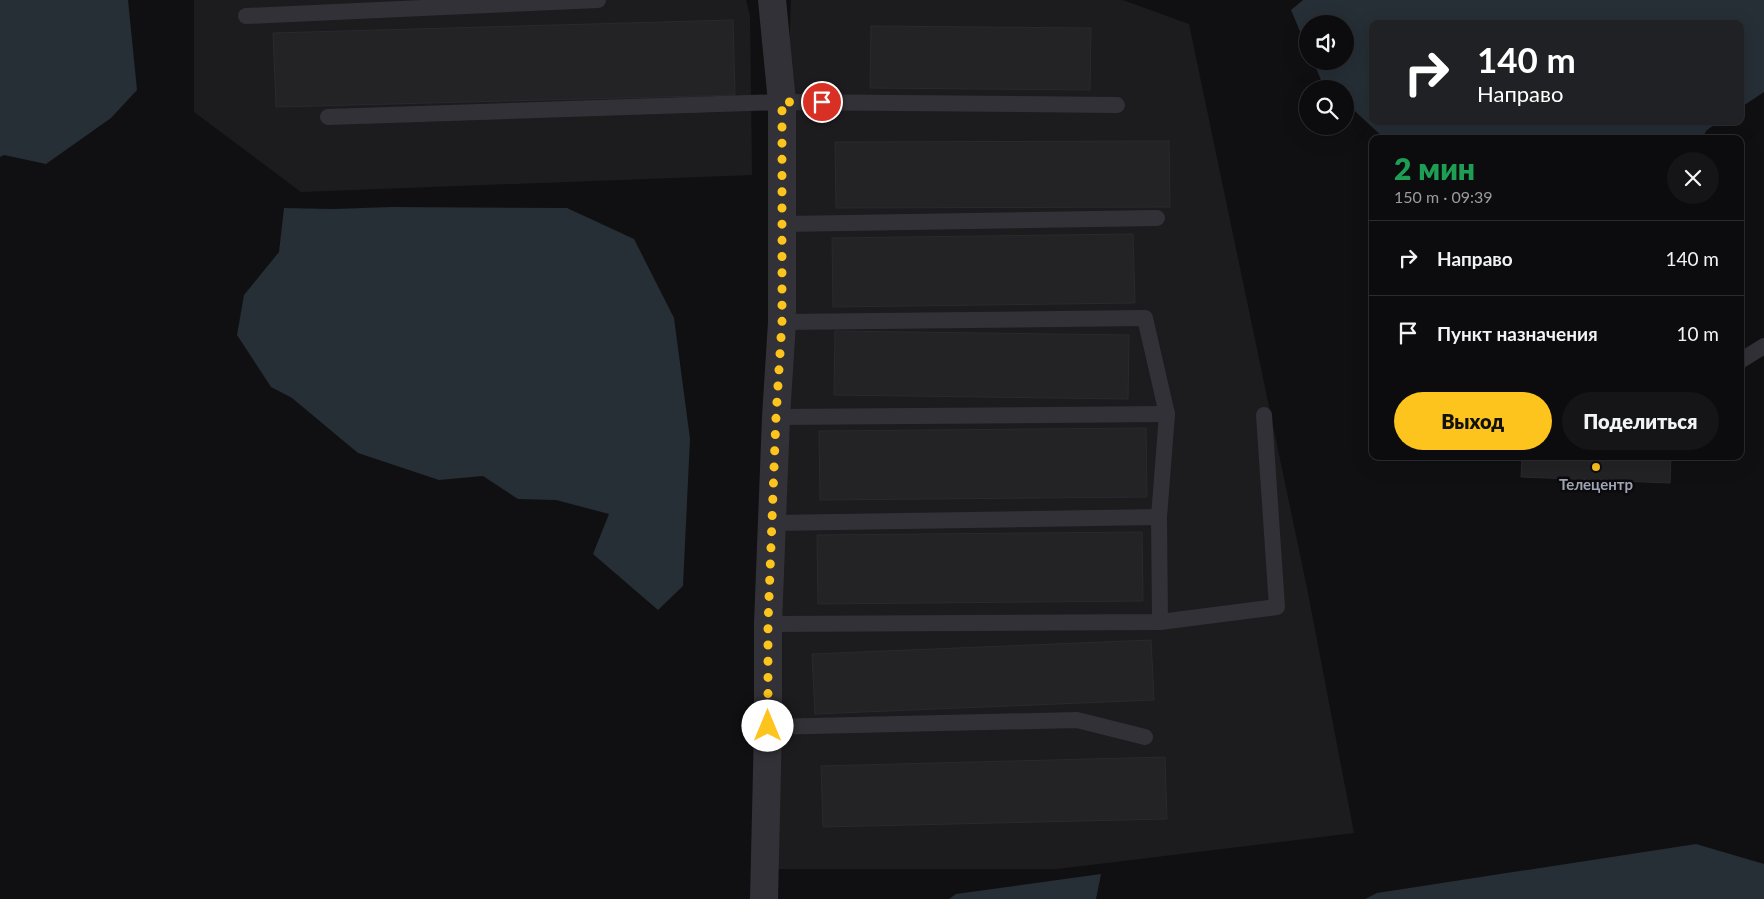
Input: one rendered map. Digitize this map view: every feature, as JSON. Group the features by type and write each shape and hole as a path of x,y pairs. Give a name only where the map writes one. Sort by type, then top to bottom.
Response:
{"street":[{"path":"764,899 768,624 776,417 782,322 783,224 782,102 772,0"}],"lane":[{"path":"246,16 598,0"},
{"path":"328,117 782,102 1117,105"},
{"path":"783,224 1157,218"},
{"path":"782,322 1145,318 1167,414 1159,517 1160,622"},
{"path":"1744,358 1764,346"},
{"path":"776,417 1167,414"},
{"path":"768,624 1160,622 1277,607 1264,415"},
{"path":"772,523 1159,517"},
{"path":"768,726 1076,720 1145,738"}],"shaded area":[{"path":"0,0 128,0 137,90 111,118 46,164 4,155 0,157"},
{"path":"194,0 746,0 750,16 752,175 301,192 194,112"},
{"path":"791,0 1123,0 1189,24 1308,593 1354,833 1057,869 759,869"},
{"path":"1303,0 1764,0 1764,92 1744,105 1744,20 1369,20 1369,124 1354,110 1354,80 1321,80 1317,70 1354,70 1354,15 1299,15 1299,29 1291,10"},
{"path":"1370,125 1714,125 1704,135 1381,135"},
{"path":"284,208 567,208 634,239 674,318 690,439 683,586 658,610 593,554 609,514 556,500 518,499 483,476 439,480 358,453 292,398 271,387 237,335 244,295 279,252"},
{"path":"1696,844 1764,864 1764,899 1365,899 1377,893"},
{"path":"1101,874 1096,899 949,899 956,894"}],"building":[{"path":"733,20 735,95 276,107 273,33"},
{"path":"871,26 1091,28 1090,90 870,88"},
{"path":"1169,141 1170,207 836,208 835,142"},
{"path":"1133,234 1135,303 833,307 832,238"},
{"path":"835,331 1129,335 1128,399 834,395"},
{"path":"1146,428 1147,497 820,500 819,431"},
{"name":"Телецентр","path":"1522,460 1671,460 1670,483 1521,477"},
{"path":"1142,532 1143,601 818,604 817,535"},
{"path":"1151,640 1154,700 815,714 812,654"},
{"path":"1165,757 1167,819 823,827 821,766"}],"place":[{"name":"Телецентр","path":"1596,467"}],"route":[{"path":"768,726 768,624 776,417 782,322 782,102 822,102"}]}
